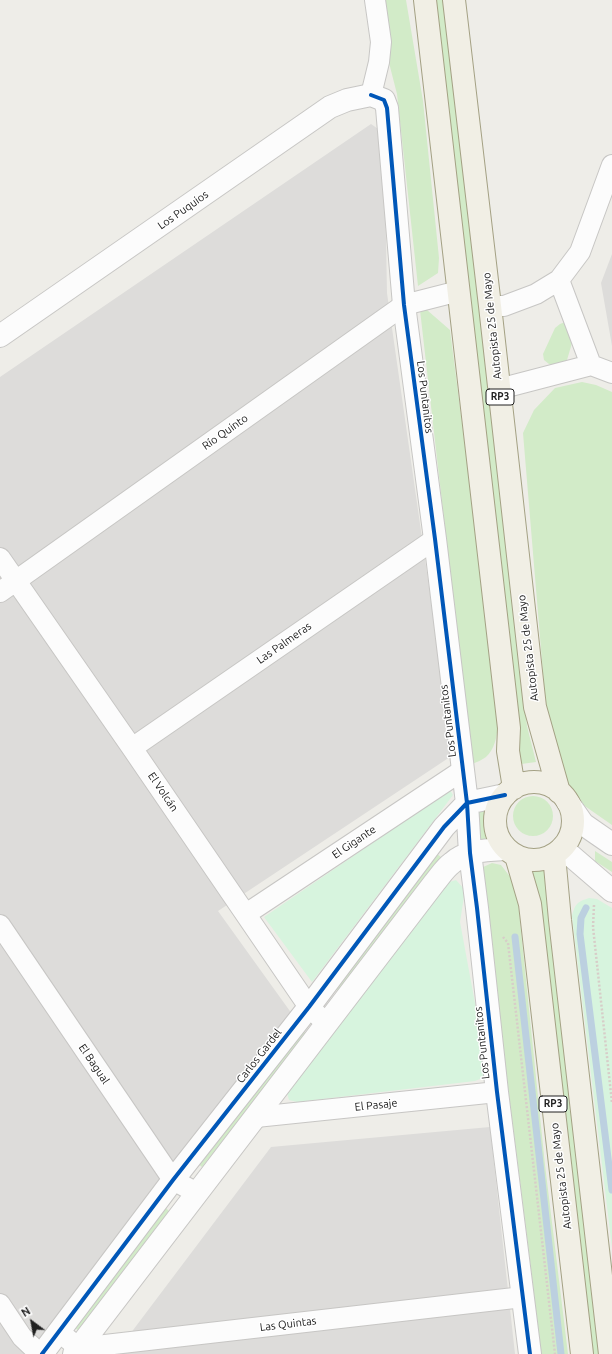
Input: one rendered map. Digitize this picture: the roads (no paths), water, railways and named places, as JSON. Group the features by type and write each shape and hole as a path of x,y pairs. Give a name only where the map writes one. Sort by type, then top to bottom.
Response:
{"main road":[{"name":"RP3","path":"425,0 509,728 508,751 510,791 496,813 496,832 511,853"},
{"name":"Autopista 25 de Mayo","path":"454,0 535,707 563,796"},
{"path":"510,791 522,784 532,782 542,783 551,787 563,796"},
{"name":"RP3","path":"563,796 573,817 571,834 558,852 560,920 610,1354"},
{"path":"511,853 528,860 542,860 558,852"},
{"name":"Autopista 25 de Mayo","path":"511,853 530,904 582,1354"}],"street":[{"path":"371,95 379,62 380,42 375,0"},
{"name":"Los Puntanitos","path":"371,95 384,100 387,108 404,305 435,539 467,803 470,853 497,1092 530,1354"},
{"name":"Los Puquios","path":"0,336 330,107 347,100 371,95"},
{"path":"490,306 504,306 536,294 559,280 580,252 612,165"},
{"path":"559,280 591,364"},
{"name":"Río Quinto","path":"8,586 404,305 459,291"},
{"path":"499,389 591,364 612,373"},
{"name":"Las Palmeras","path":"132,748 435,539"},
{"name":"El Volcán","path":"0,558 8,586 132,748 309,1007 327,1024"},
{"name":"El Gigante","path":"246,914 463,770"},
{"path":"467,803 510,791"},
{"path":"563,796 583,824 612,844"},
{"name":"Carlos Gardel","path":"41,1354 173,1180 309,1007 444,827 467,803"},
{"path":"558,852 603,895"},
{"path":"59,1332 76,1351 435,882 452,863 470,853 511,853"},
{"name":"El Bagual","path":"0,926 173,1180 197,1193"},
{"name":"El Pasaje","path":"256,1117 497,1092"},
{"name":"Las Quintas","path":"76,1351 523,1297"},
{"path":"0,1304 22,1337 41,1354"}],"waterway":[{"path":"586,908 581,918 580,934 612,1190"},
{"path":"515,937 561,1354"}]}
